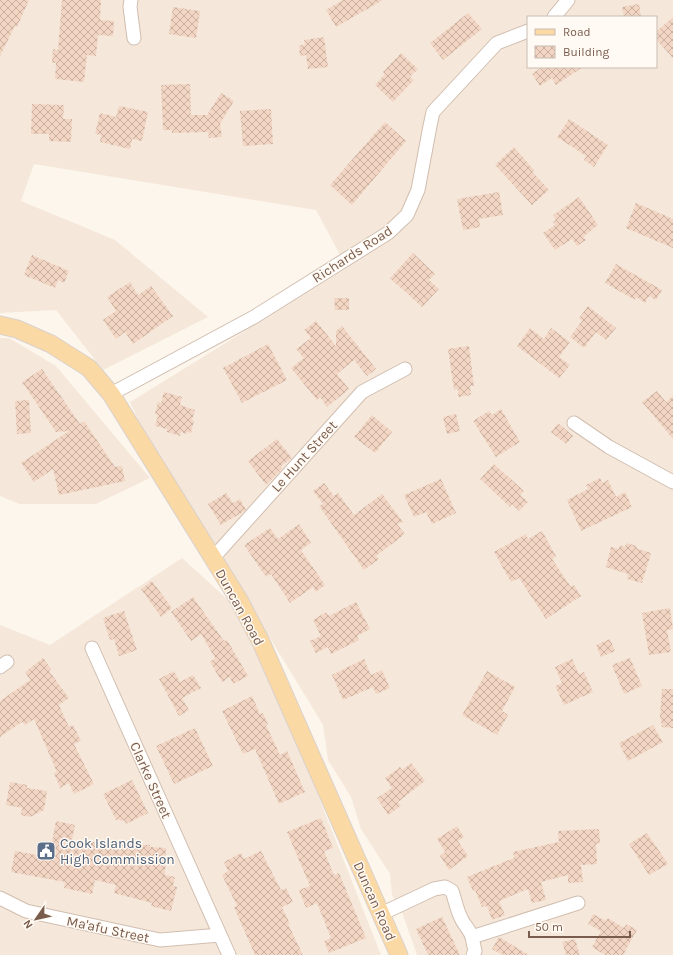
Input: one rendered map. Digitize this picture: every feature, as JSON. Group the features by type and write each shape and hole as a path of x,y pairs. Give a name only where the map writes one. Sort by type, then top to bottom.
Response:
{"main road":[{"name":"Duncan Road","path":"0,325 17,329 51,344 89,368 111,394 239,600 261,642 399,955"}],"street":[{"path":"131,0 130,7 134,38"},
{"path":"555,16 568,0"},
{"name":"Richards Road","path":"111,394 254,317 388,233 407,215 418,190 434,112 497,43 527,31"},
{"name":"Le Hunt Street","path":"213,558 362,392 406,369"},
{"path":"574,423 609,447 673,482"},
{"name":"Clarke Street","path":"92,648 229,955"},
{"path":"381,914 434,889 445,887 452,891 464,925 470,930 474,951 473,955"},
{"name":"Ma'afu Street","path":"0,898 26,911 160,940 220,935"},
{"path":"472,937 578,903"}],"shaded area":[{"path":"0,0 673,0 673,955 417,955 402,912 392,895 390,874 361,829 351,797 328,760 323,725 142,428 130,402 347,268 316,210 34,164 21,201 115,240 208,317 103,370 56,310 0,313"},
{"path":"0,338 9,338 56,366 150,478 96,504 20,504 0,496"},
{"path":"182,558 248,618 381,955 0,955 0,625 50,645"}],"building":[{"path":"0,0 29,0 17,27 15,26 0,56"},
{"path":"62,0 101,0 100,20 114,21 113,36 98,35 96,56 87,55 84,82 55,79 56,63 52,63 53,49 58,50"},
{"path":"343,0 383,0 336,27 326,10"},
{"path":"639,4 641,16 624,16 622,7"},
{"path":"173,7 200,11 196,38 169,34"},
{"path":"468,13 482,29 443,60 430,43"},
{"path":"673,17 673,58 657,40 657,31"},
{"path":"324,37 328,67 308,69 306,55 300,56 299,45 305,45 304,40"},
{"path":"401,53 418,69 410,77 414,80 393,102 375,85 385,74 383,72"},
{"path":"541,68 582,68 556,85 552,78 540,86 532,74"},
{"path":"190,84 191,115 207,115 221,93 234,101 220,124 222,137 209,138 208,132 172,133 172,130 163,130 161,85"},
{"path":"32,104 64,105 63,119 72,119 71,142 49,141 49,134 31,134"},
{"path":"119,106 148,112 142,141 132,139 130,149 100,142 101,135 95,134 100,113 116,117"},
{"path":"271,109 273,144 243,146 240,111"},
{"path":"569,119 608,145 594,167 584,160 586,156 557,137"},
{"path":"385,122 406,141 352,205 330,185"},
{"path":"514,147 534,170 532,172 549,190 532,205 495,165"},
{"path":"499,192 503,215 479,219 480,227 463,230 457,199"},
{"path":"579,197 598,225 583,237 586,240 577,246 572,239 555,250 543,233 555,225 553,222 556,220 553,215"},
{"path":"636,203 673,219 673,248 626,228"},
{"path":"413,253 435,274 429,280 439,289 422,307 390,278"},
{"path":"32,255 69,271 64,283 58,280 55,288 24,275"},
{"path":"616,264 662,290 656,300 649,296 645,303 636,297 635,300 605,283"},
{"path":"130,282 138,295 151,286 173,316 133,344 125,332 116,339 103,320 116,311 107,297"},
{"path":"334,298 349,298 349,310 335,310"},
{"path":"588,306 616,328 606,340 596,332 584,348 570,337 582,321 579,318"},
{"path":"316,321 336,346 336,331 342,326 376,369 367,376 354,360 337,374 349,389 327,407 320,397 317,400 291,368 304,358 296,349 311,338 304,330"},
{"path":"530,328 544,339 551,328 570,342 559,357 570,365 559,378 517,346"},
{"path":"268,344 287,380 242,403 223,368"},
{"path":"469,346 474,386 470,386 471,395 458,397 458,389 454,390 448,349"},
{"path":"42,369 80,424 84,421 115,467 122,466 125,481 59,495 53,469 34,482 21,463 69,431 56,432 22,382"},
{"path":"657,391 666,402 673,396 673,439 642,402"},
{"path":"164,392 182,397 180,405 195,410 192,420 194,421 191,433 187,432 187,434 181,432 180,436 167,432 167,429 155,426 158,415 155,414 158,402 161,403"},
{"path":"29,400 31,433 17,434 15,401"},
{"path":"501,409 520,442 496,457 473,421 489,411 492,415"},
{"path":"456,414 460,431 447,434 443,417"},
{"path":"372,415 392,432 375,453 354,437"},
{"path":"558,423 573,436 566,444 551,432"},
{"path":"277,439 292,458 281,466 282,469 266,485 248,461"},
{"path":"494,464 524,491 520,495 528,502 519,511 512,504 510,507 480,479"},
{"path":"600,478 602,483 608,480 616,497 625,492 632,507 581,531 567,500 588,489 586,485"},
{"path":"441,479 456,513 432,524 426,512 414,517 404,495"},
{"path":"324,483 334,496 338,493 354,515 382,494 403,522 397,524 405,534 376,556 379,559 364,570 319,506 323,504 313,491"},
{"path":"226,493 233,503 240,499 246,510 221,525 208,504"},
{"path":"299,524 311,543 301,550 325,585 316,592 313,587 290,603 271,574 266,577 244,545 270,528 278,539"},
{"path":"542,531 556,556 552,559 571,587 574,585 581,596 546,619 519,578 511,582 494,552 526,534 528,539"},
{"path":"626,543 637,546 636,548 651,553 642,583 627,579 628,574 606,567 611,547 619,549 620,545 625,547"},
{"path":"152,581 172,608 161,617 141,589"},
{"path":"193,597 224,641 227,640 248,676 233,684 230,677 222,682 210,662 215,658 201,634 191,641 171,612"},
{"path":"356,602 370,629 357,636 359,640 331,654 328,647 316,653 310,641 321,636 313,620 326,612 329,616"},
{"path":"670,608 673,629 667,630 671,652 649,655 642,613"},
{"path":"124,611 137,650 119,656 114,639 110,640 103,618"},
{"path":"610,639 615,651 601,657 596,645"},
{"path":"43,658 51,669 49,671 69,698 59,705 69,727 73,725 81,741 74,744 94,784 74,794 69,783 60,788 54,773 57,772 34,719 25,725 22,722 0,737 0,701 30,680 25,672"},
{"path":"630,658 642,686 624,694 612,665"},
{"path":"364,659 371,675 382,670 390,688 376,694 373,687 343,700 332,675"},
{"path":"572,659 579,674 584,672 593,692 564,705 555,686 562,683 555,667"},
{"path":"174,671 180,682 193,675 201,688 182,698 189,710 179,716 159,679"},
{"path":"487,671 515,687 502,711 508,715 497,735 462,715"},
{"path":"662,689 673,689 673,728 662,727 660,716"},
{"path":"252,696 260,714 263,713 268,724 266,725 280,755 287,751 305,792 279,804 255,749 243,754 222,711"},
{"path":"653,725 663,742 628,761 619,743"},
{"path":"195,728 213,766 174,784 156,746"},
{"path":"411,763 425,781 398,802 401,806 388,815 377,798 392,788 385,778 400,767 402,770"},
{"path":"132,780 148,813 126,824 124,820 116,820 103,794"},
{"path":"10,782 27,785 27,788 47,791 44,810 30,817 21,815 22,808 6,805"},
{"path":"321,818 333,848 324,851 334,875 339,873 366,938 329,953 324,941 331,938 317,903 306,908 299,890 310,886 287,832"},
{"path":"56,821 75,825 72,841 150,845 150,847 166,848 165,875 175,877 173,886 177,887 171,911 151,906 152,903 114,893 116,885 95,880 92,894 64,888 65,882 11,872 15,851 49,857"},
{"path":"457,826 464,837 458,841 468,856 449,870 440,856 445,852 437,839"},
{"path":"599,829 600,843 596,844 597,864 581,865 583,882 568,883 568,875 541,882 546,900 532,903 528,889 499,901 505,915 492,920 487,906 482,907 475,890 473,891 467,877 514,858 513,852 559,842 558,831"},
{"path":"647,833 668,864 649,875 629,844"},
{"path":"261,851 281,890 286,888 293,902 282,907 290,924 288,924 303,955 255,955 234,907 237,906 222,875 228,871 224,862 241,853 244,859"},
{"path":"593,914 606,921 608,918 624,928 626,924 637,930 623,955 605,955 592,947 601,931 588,924"},
{"path":"442,917 460,955 428,955 416,929"},
{"path":"499,937 529,955 503,955 492,949"},
{"path":"575,939 580,955 566,955 562,942"}],"place":[{"name":"Cook Islands High Commission","path":"46,851"}]}
